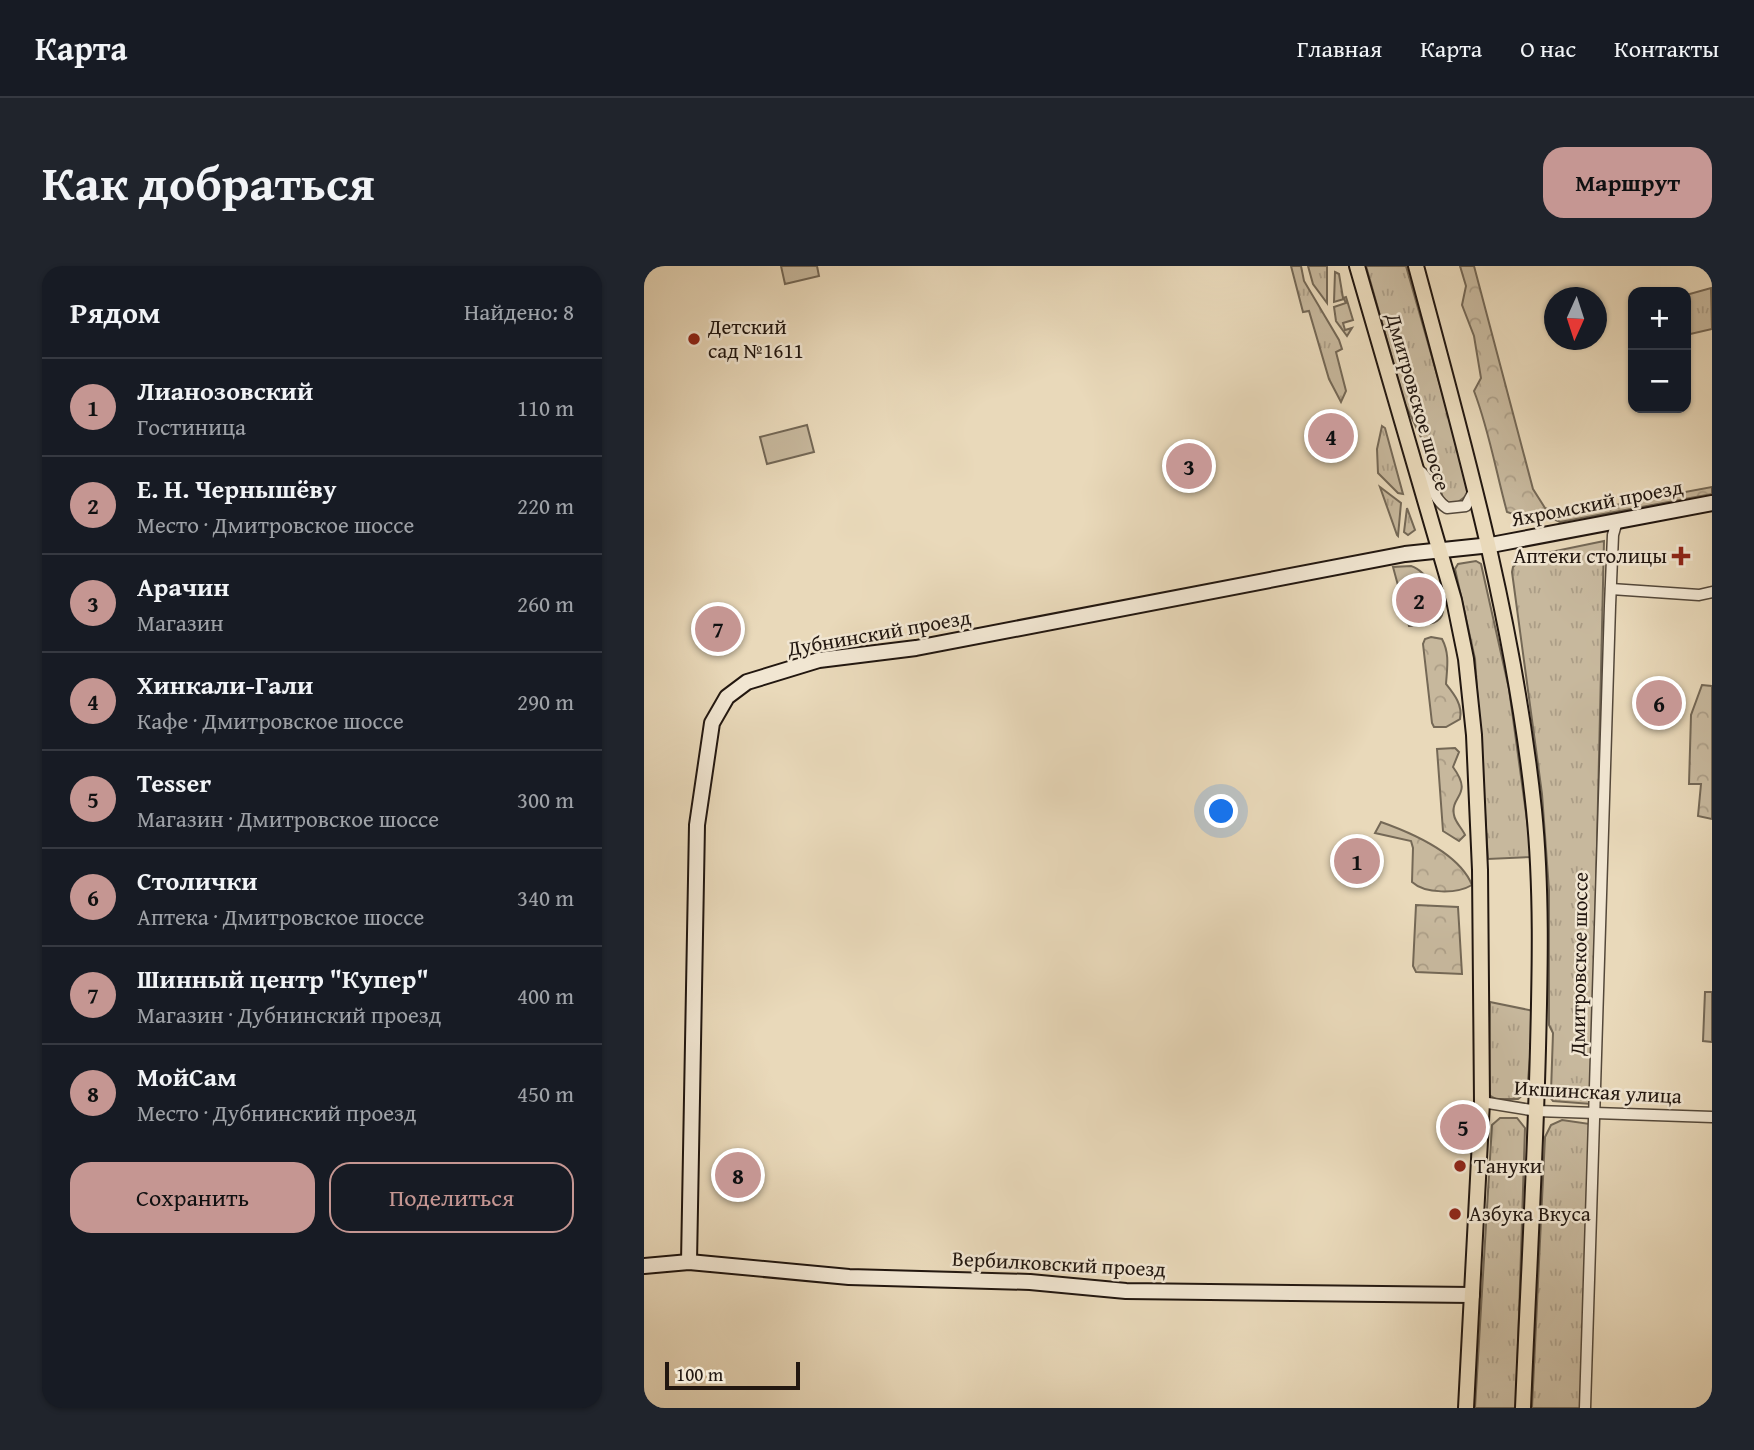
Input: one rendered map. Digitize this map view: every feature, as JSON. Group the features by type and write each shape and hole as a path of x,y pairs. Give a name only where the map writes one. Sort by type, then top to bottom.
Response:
{"main road":[{"name":"Дмитровское шоссе","path":"1357,266 1460,626 1474,735 1480,870 1482,1102 1466,1408"},
{"name":"Дмитровское шоссе","path":"1416,266 1491,545 1522,719 1536,832 1541,950 1537,1111 1523,1408"}],"street":[{"path":"1416,468 1431,480 1437,499 1447,508 1459,508 1470,502 1475,484"},
{"name":"Яхромский проезд","path":"1491,545 1712,503"},
{"name":"Дмитровское шоссе","path":"1585,1408 1611,589 1613,535 1617,521"},
{"path":"1439,549 1491,545"},
{"name":"Дубнинский проезд","path":"688,1262 696,825 707,743 718,709 727,697 747,682 819,660 916,648 1050,625 1439,549"},
{"path":"1611,589 1699,595 1712,592"},
{"name":"Икшинская улица","path":"1482,1102 1537,1111 1712,1117"},
{"name":"Вербилковский проезд","path":"644,1266 688,1262 849,1276 1030,1282 1126,1291 1472,1295"}],"green space":[{"path":"781,266 817,266 819,276 785,284"},
{"path":"1291,266 1301,266 1304,281 1339,340 1342,349 1336,352 1346,391 1341,402 1329,379 1309,311 1303,312"},
{"path":"1308,266 1327,266 1327,303 1313,284"},
{"path":"1366,266 1406,266 1469,487 1466,496 1458,502 1449,503 1443,498 1431,458 1405,404"},
{"path":"1460,266 1474,266 1533,489 1545,508 1562,515 1712,487 1712,494 1560,522 1540,513 1525,518 1507,512 1474,391 1481,378 1474,336 1462,305 1466,286"},
{"path":"1335,272 1339,274 1343,298 1346,297 1353,320 1343,323 1345,330 1352,328 1347,336 1336,321 1334,307 1346,303 1344,299 1334,302"},
{"path":"1711,288 1712,329 1691,334 1691,294"},
{"path":"807,425 814,452 767,464 760,437"},
{"path":"1382,426 1385,428 1403,494 1398,493 1378,473 1377,449"},
{"path":"1380,487 1401,503 1398,536 1397,535"},
{"path":"1407,508 1415,530 1408,535 1404,532"},
{"path":"1604,541 1591,1104 1553,1101 1546,1092 1551,1092 1553,1033 1549,1025 1549,890 1542,794 1512,572 1522,558"},
{"path":"1476,561 1481,564 1509,689 1532,857 1488,859 1475,659 1455,569 1458,564"},
{"path":"1411,566 1424,574 1441,599 1442,615 1434,623 1409,626 1393,567"},
{"path":"1425,639 1442,639 1445,645 1446,684 1460,709 1460,719 1446,727 1434,727 1432,723 1423,644"},
{"path":"1702,685 1712,686 1712,819 1698,816 1701,784 1689,784 1691,715"},
{"path":"1455,748 1459,752 1453,767 1459,777 1461,790 1455,803 1454,815 1465,835 1459,841 1443,831 1437,749"},
{"path":"1381,822 1420,838 1446,854 1457,863 1472,885 1458,890 1433,891 1412,882 1411,841 1375,833"},
{"path":"1416,905 1458,907 1462,974 1416,972 1413,966"},
{"path":"1705,992 1712,992 1712,1042 1703,1041"},
{"path":"1490,1002 1534,1011 1527,1092 1518,1099 1496,1099 1489,1095"},
{"path":"1500,1118 1517,1118 1525,1128 1516,1408 1475,1408 1492,1125"},
{"path":"1562,1120 1590,1124 1582,1408 1532,1408 1545,1137 1551,1125"}],"place":[{"name":"Детский сад №1611","path":"694,339"},
{"name":"Хинкали-Гали","path":"1331,436"},
{"name":"Арачин","path":"1189,466"},
{"name":"Аптеки столицы","path":"1681,556"},
{"name":"Е. Н. Чернышёву","path":"1419,600"},
{"name":"Шинный центр \"Купер\"","path":"718,629"},
{"name":"Столички","path":"1659,703"},
{"name":"Лианозовский","path":"1357,861"},
{"name":"Tesser","path":"1463,1127"},
{"name":"Тануки","path":"1460,1166"},
{"name":"МойСам","path":"738,1175"},
{"name":"Азбука Вкуса","path":"1455,1214"}]}
